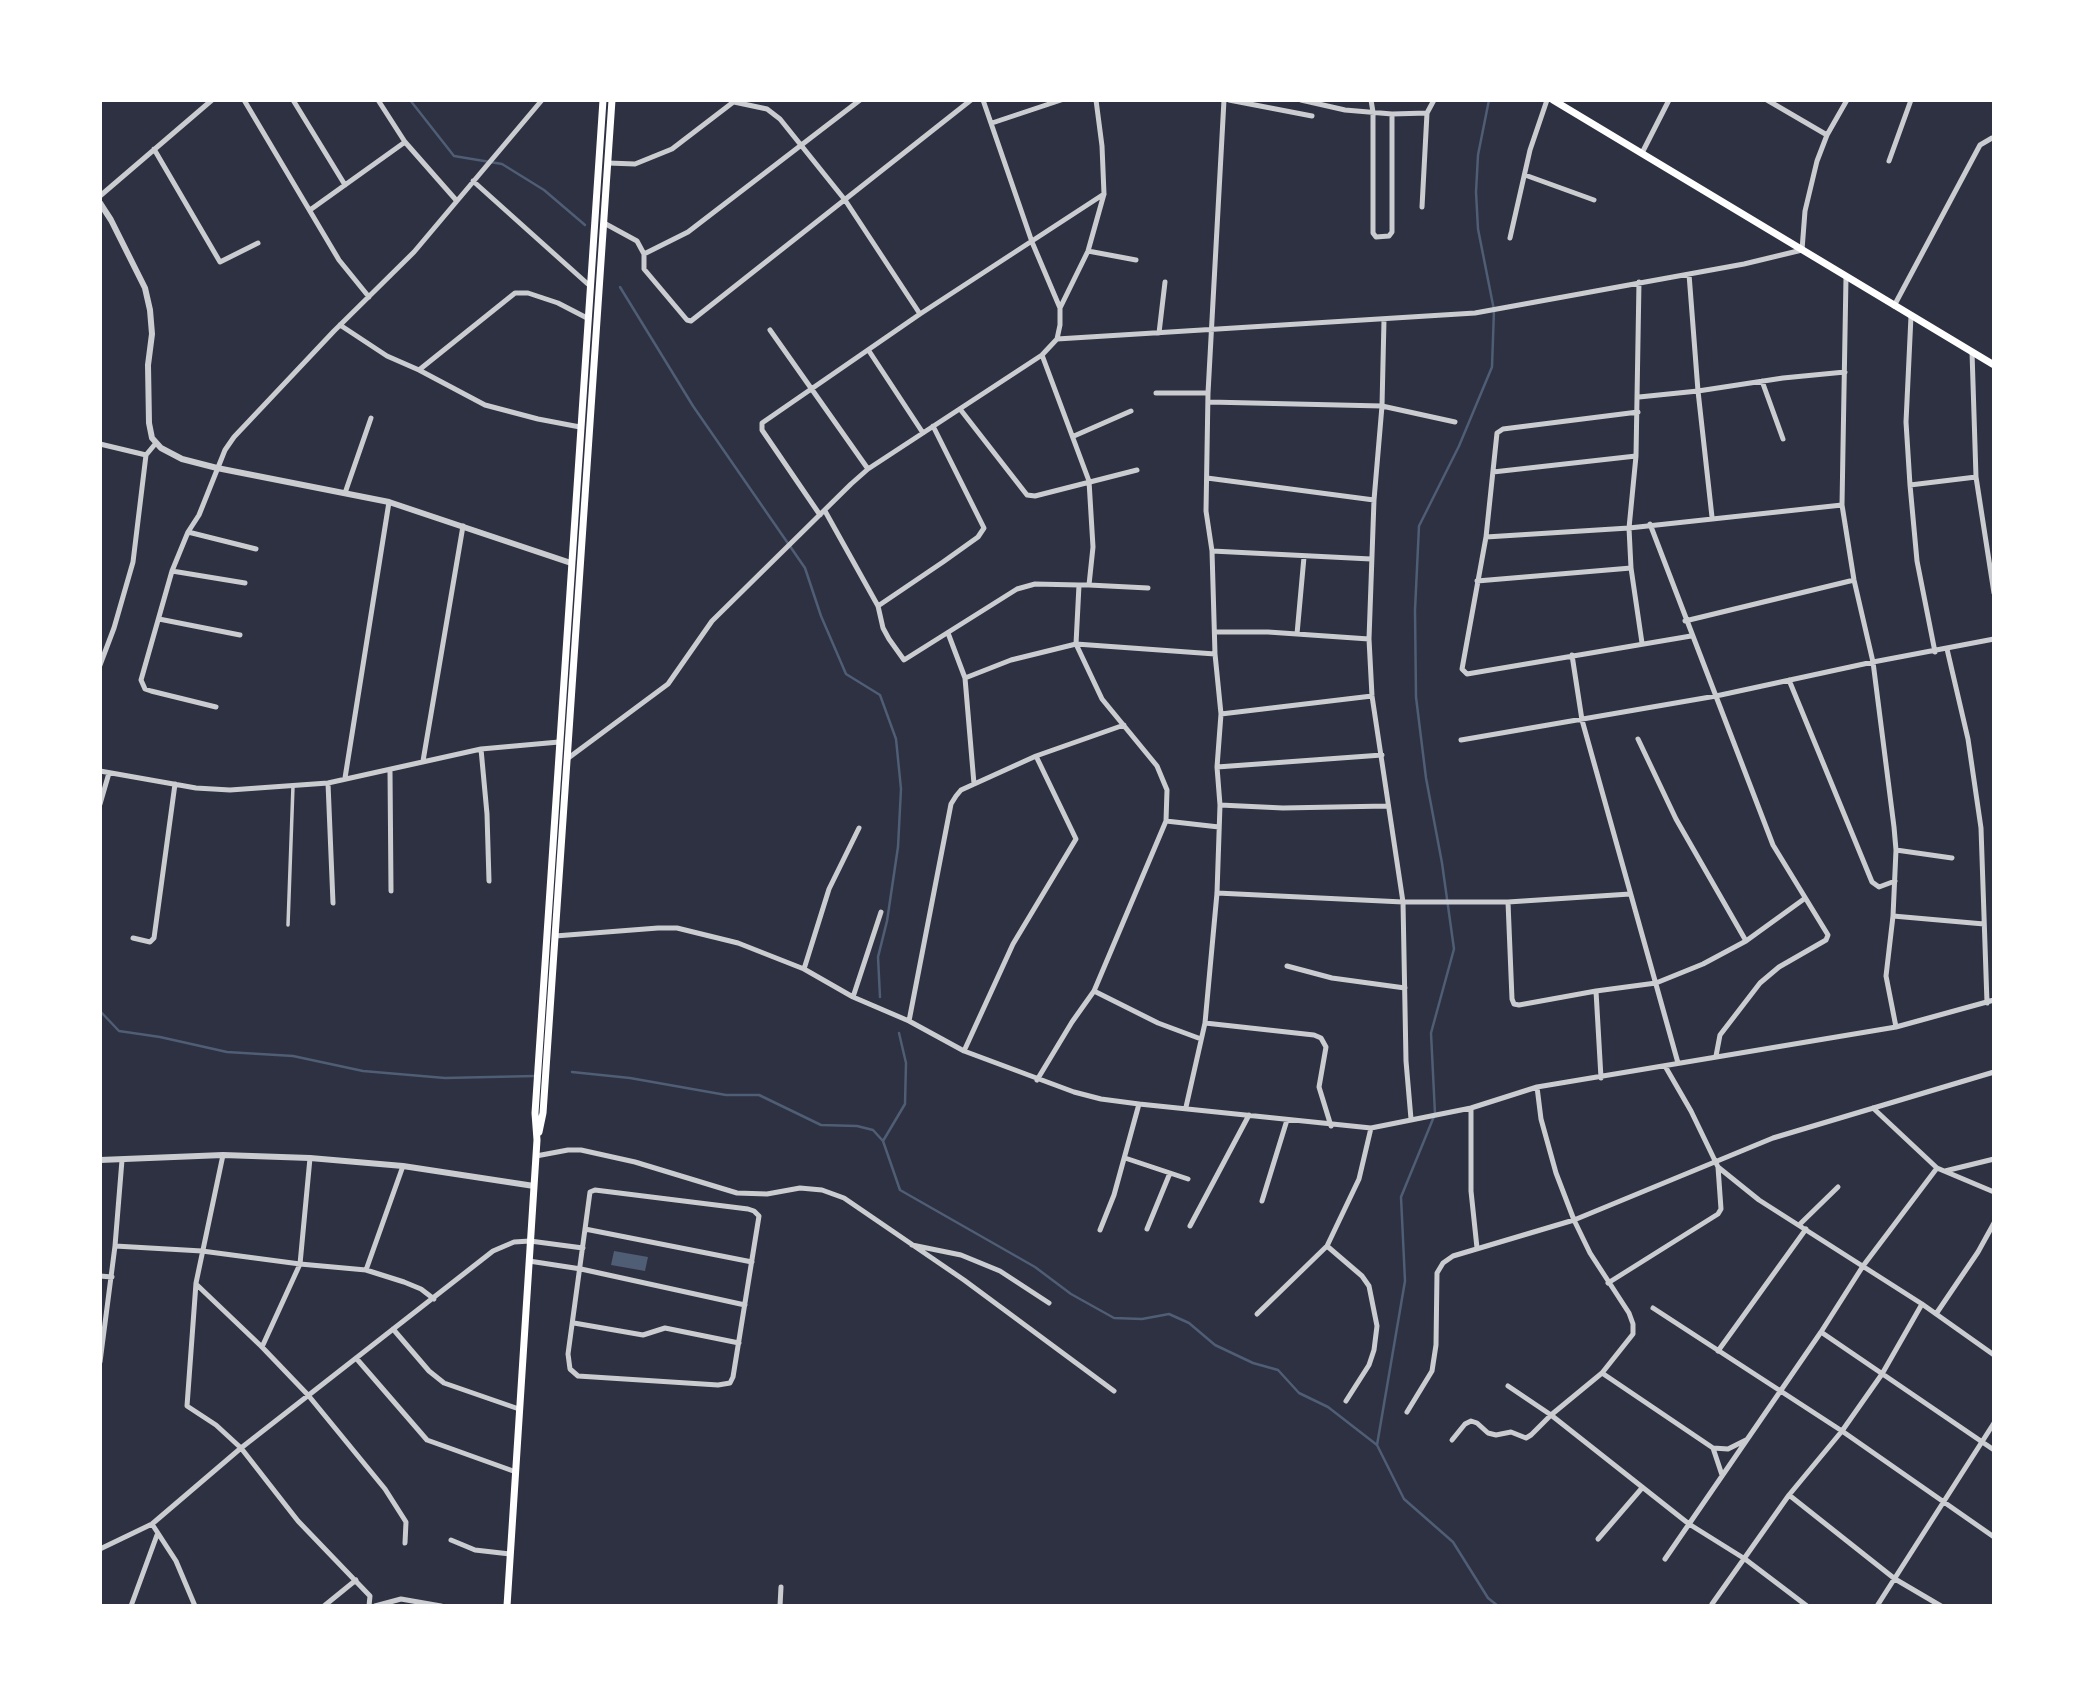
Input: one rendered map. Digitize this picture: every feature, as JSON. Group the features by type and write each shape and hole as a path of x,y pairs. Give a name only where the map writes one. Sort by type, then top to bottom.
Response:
{"main road":[{"path":"507,1606 544,1039 559,743 603,100"},
{"path":"544,1039 555,936 612,100"},
{"path":"1553,100 1994,365"}],"street":[{"path":"100,196 212,100"},
{"path":"244,100 339,260 369,297"},
{"path":"293,100 345,185"},
{"path":"377,100 405,142 456,200"},
{"path":"216,707 151,691 142,685 141,680 172,571 188,532 200,515 217,468 234,437 340,325 414,252 542,100"},
{"path":"644,254 688,232 860,100"},
{"path":"604,223 637,241 644,254 644,269 687,320 691,321 971,100"},
{"path":"567,760 668,684 712,621 869,469 1042,355 1057,339 1059,308 1032,242 983,100"},
{"path":"992,123 1061,100"},
{"path":"1059,308 1088,251 1104,194 1096,100"},
{"path":"1186,1107 1205,1023 1217,893 1220,805 1217,767 1221,714 1215,654 1212,551 1206,512 1208,393 1224,100"},
{"path":"1229,100 1312,116"},
{"path":"1301,100 1345,110 1391,114 1427,113"},
{"path":"1345,110 1346,100"},
{"path":"1371,100 1374,112 1373,233 1376,236 1390,236 1392,232 1391,114"},
{"path":"1422,207 1427,113 1434,100"},
{"path":"1510,238 1533,140 1547,100"},
{"path":"1642,153 1669,100"},
{"path":"1767,100 1827,135"},
{"path":"1057,339 1475,313 1689,274 1802,250 1810,189 1827,135 1847,100"},
{"path":"1889,162 1911,100"},
{"path":"608,163 635,164 672,149 735,101 767,109 780,118 845,200 920,314"},
{"path":"1894,306 1980,145 1994,139"},
{"path":"310,210 405,142"},
{"path":"154,149 220,262 258,243"},
{"path":"1525,175 1594,200"},
{"path":"473,181 590,286"},
{"path":"1104,194 920,314 760,426 822,513 878,606 883,628 904,660 1017,589 1035,584 1148,588"},
{"path":"100,203 145,288 152,334 148,365 149,423 156,443 174,456 217,468 389,502 571,563"},
{"path":"1088,251 1136,260"},
{"path":"1689,274 1712,517"},
{"path":"1846,277 1842,505 1854,580 1873,662 1896,850 1893,916 1886,976 1896,1027"},
{"path":"1160,333 1165,282"},
{"path":"1639,282 1639,397 1629,528 1631,568 1642,643"},
{"path":"419,370 515,293 528,293 558,303 587,318"},
{"path":"1911,316 1906,422 1910,485 1917,561 1935,652"},
{"path":"1384,320 1369,639 1372,696 1403,902 1406,1061 1411,1119"},
{"path":"340,325 387,356 485,405 580,427"},
{"path":"770,330 869,469"},
{"path":"869,351 923,433"},
{"path":"1972,351 1976,477 1994,593"},
{"path":"1042,355 1089,481 1093,547 1090,585"},
{"path":"1639,397 1844,372"},
{"path":"1762,381 1783,439"},
{"path":"1156,393 1208,393"},
{"path":"1209,402 1382,407 1455,422"},
{"path":"960,409 1027,495 1035,496 1138,470"},
{"path":"1074,436 1131,411"},
{"path":"1638,412 1499,430 1486,537 1463,672 1467,674 1691,636"},
{"path":"345,493 371,418"},
{"path":"878,606 978,537 984,528 933,426"},
{"path":"100,665 136,552 146,454 156,443"},
{"path":"100,444 146,454"},
{"path":"1493,472 1636,456"},
{"path":"1910,485 1976,477"},
{"path":"1207,478 1374,500"},
{"path":"345,778 389,502"},
{"path":"1486,537 1629,528 1842,505"},
{"path":"1650,524 1773,845 1804,899 1828,931 1826,940 1779,967 1760,983 1720,1035 1716,1056"},
{"path":"423,761 463,526"},
{"path":"188,532 256,549"},
{"path":"1212,551 1371,559"},
{"path":"1297,634 1304,557"},
{"path":"1477,581 1631,568"},
{"path":"172,571 245,583"},
{"path":"1685,621 1854,580"},
{"path":"1037,1080 1072,1021 1094,991 1166,821 1167,790 1157,766 1102,699 1076,644 1079,585"},
{"path":"159,618 240,635"},
{"path":"1215,632 1369,639"},
{"path":"948,633 965,678 974,784"},
{"path":"1461,740 1716,696 1994,639"},
{"path":"965,678 1011,660 1076,644 1215,654"},
{"path":"1947,649 1968,739 1979,816 1987,1003"},
{"path":"1572,655 1582,720 1678,1063"},
{"path":"1789,680 1872,882 1879,887 1895,881"},
{"path":"1221,714 1372,696"},
{"path":"908,1021 951,804 961,790 1036,756 1124,724"},
{"path":"1638,739 1676,819 1746,941"},
{"path":"100,771 174,785 230,790 328,783 481,749 559,743"},
{"path":"481,749 489,881"},
{"path":"1217,767 1382,755"},
{"path":"964,1051 1013,944 1076,839 1036,756"},
{"path":"390,770 391,891"},
{"path":"100,804 109,773"},
{"path":"328,783 333,903"},
{"path":"133,938 150,942 154,938 174,785"},
{"path":"288,925 293,786"},
{"path":"1220,805 1283,808 1387,806"},
{"path":"1166,821 1219,827"},
{"path":"804,969 829,889 859,828"},
{"path":"1896,850 1952,858"},
{"path":"1217,893 1403,902 1508,902 1630,894"},
{"path":"1508,902 1514,1004 1519,1005 1656,983 1703,964 1746,941 1804,899"},
{"path":"853,997 881,912"},
{"path":"1893,916 1984,924"},
{"path":"555,936 677,928 738,943 804,969 853,997 908,1021 964,1051 1037,1080 1092,1097 1331,1126 1371,1128 1471,1108 1537,1087 1896,1027 1994,1000"},
{"path":"1287,966 1332,978 1405,988"},
{"path":"1094,991 1158,1023 1201,1039"},
{"path":"1596,991 1601,1078"},
{"path":"1205,1023 1321,1038 1326,1047 1319,1087 1331,1126"},
{"path":"1608,1283 1718,1214 1721,1209 1716,1165 1691,1111 1665,1066"},
{"path":"1408,1412 1432,1371 1436,1345 1437,1273 1443,1263 1453,1256 1574,1220 1716,1165 1773,1138 1994,1072"},
{"path":"1452,1440 1465,1424 1471,1421 1478,1423 1488,1433 1496,1435 1511,1432 1525,1438 1602,1373 1633,1334 1629,1313 1590,1253 1574,1220 1556,1173 1541,1119 1537,1087"},
{"path":"1100,1230 1125,1158 1139,1104"},
{"path":"1471,1108 1471,1191 1477,1248"},
{"path":"1873,1108 1937,1168 1994,1192"},
{"path":"1190,1226 1249,1115"},
{"path":"1262,1201 1287,1120"},
{"path":"1257,1314 1327,1247 1359,1179 1371,1128"},
{"path":"536,1156 568,1150 591,1152 752,1195 800,1188 844,1198 964,1280 1114,1391"},
{"path":"223,1155 195,1283 187,1406 216,1425 241,1447 298,1521 370,1596 369,1606"},
{"path":"100,1160 223,1155 310,1158 403,1166 534,1186"},
{"path":"262,1347 300,1264 310,1158"},
{"path":"1125,1158 1188,1179"},
{"path":"1945,1171 1994,1159"},
{"path":"100,1362 116,1246 122,1160"},
{"path":"1716,1165 1759,1200 1922,1304 1994,1356"},
{"path":"366,1270 403,1166"},
{"path":"1665,1559 1821,1332 1863,1266 1937,1168"},
{"path":"1147,1229 1170,1174"},
{"path":"1799,1225 1838,1187"},
{"path":"592,1190 748,1209 759,1216 733,1377 724,1385 578,1376 570,1369 585,1229 592,1190"},
{"path":"1936,1314 1994,1223"},
{"path":"585,1229 752,1262"},
{"path":"1718,1351 1806,1229"},
{"path":"100,1549 152,1524 241,1447 493,1251 514,1242 530,1241 583,1248"},
{"path":"911,1245 961,1255 1000,1271 1049,1303"},
{"path":"116,1246 202,1251 366,1270 404,1282 434,1298"},
{"path":"1327,1247 1362,1276 1369,1286 1377,1326 1369,1365 1346,1401"},
{"path":"529,1261 581,1269 745,1305"},
{"path":"100,1276 112,1277"},
{"path":"195,1283 308,1395 397,1506 406,1522 405,1543"},
{"path":"1712,1604 1789,1495 1842,1431 1882,1374 1922,1304"},
{"path":"1653,1308 1842,1431 1994,1536"},
{"path":"574,1322 643,1335 665,1328 739,1343"},
{"path":"393,1329 429,1371 444,1383 519,1409"},
{"path":"1821,1332 1994,1450"},
{"path":"356,1358 427,1440 516,1472"},
{"path":"1602,1373 1713,1448 1728,1449 1747,1439"},
{"path":"1508,1386 1551,1415 1689,1524 1745,1559 1807,1606"},
{"path":"1877,1606 1994,1423"},
{"path":"1713,1448 1722,1475"},
{"path":"1598,1539 1642,1488"},
{"path":"1789,1495 1895,1580 1941,1606"},
{"path":"152,1524 176,1561 195,1606"},
{"path":"131,1606 157,1535"},
{"path":"451,1540 475,1550 510,1554"},
{"path":"324,1606 356,1580"},
{"path":"780,1606 781,1587"},
{"path":"375,1606 401,1600 441,1606"}],"water":[{"path":"614,1251 648,1257 645,1271 611,1265"}],"waterway":[{"path":"410,100 454,156 502,164 544,190 585,225"},
{"path":"1377,1445 1405,1281 1401,1197 1435,1114 1431,1033 1454,949 1426,778 1416,697 1415,610 1419,526 1459,446 1492,367 1494,310 1478,229 1476,192 1478,155 1489,100"},
{"path":"620,287 693,406 805,568 821,616 846,674 880,695 896,739 901,789 898,847 887,921 878,957 880,997"},
{"path":"100,1011 119,1031 227,1052 293,1056 363,1071 445,1078 535,1076"},
{"path":"883,1141 905,1104 906,1063 899,1033"},
{"path":"572,1072 630,1078 726,1095 759,1095 821,1125 857,1126 873,1130 883,1141 900,1190 1035,1267 1071,1294 1114,1318 1142,1319 1169,1314 1189,1323 1215,1345 1253,1363 1278,1370 1299,1393 1328,1407 1377,1445 1404,1499 1453,1542 1488,1598 1498,1606"}]}
